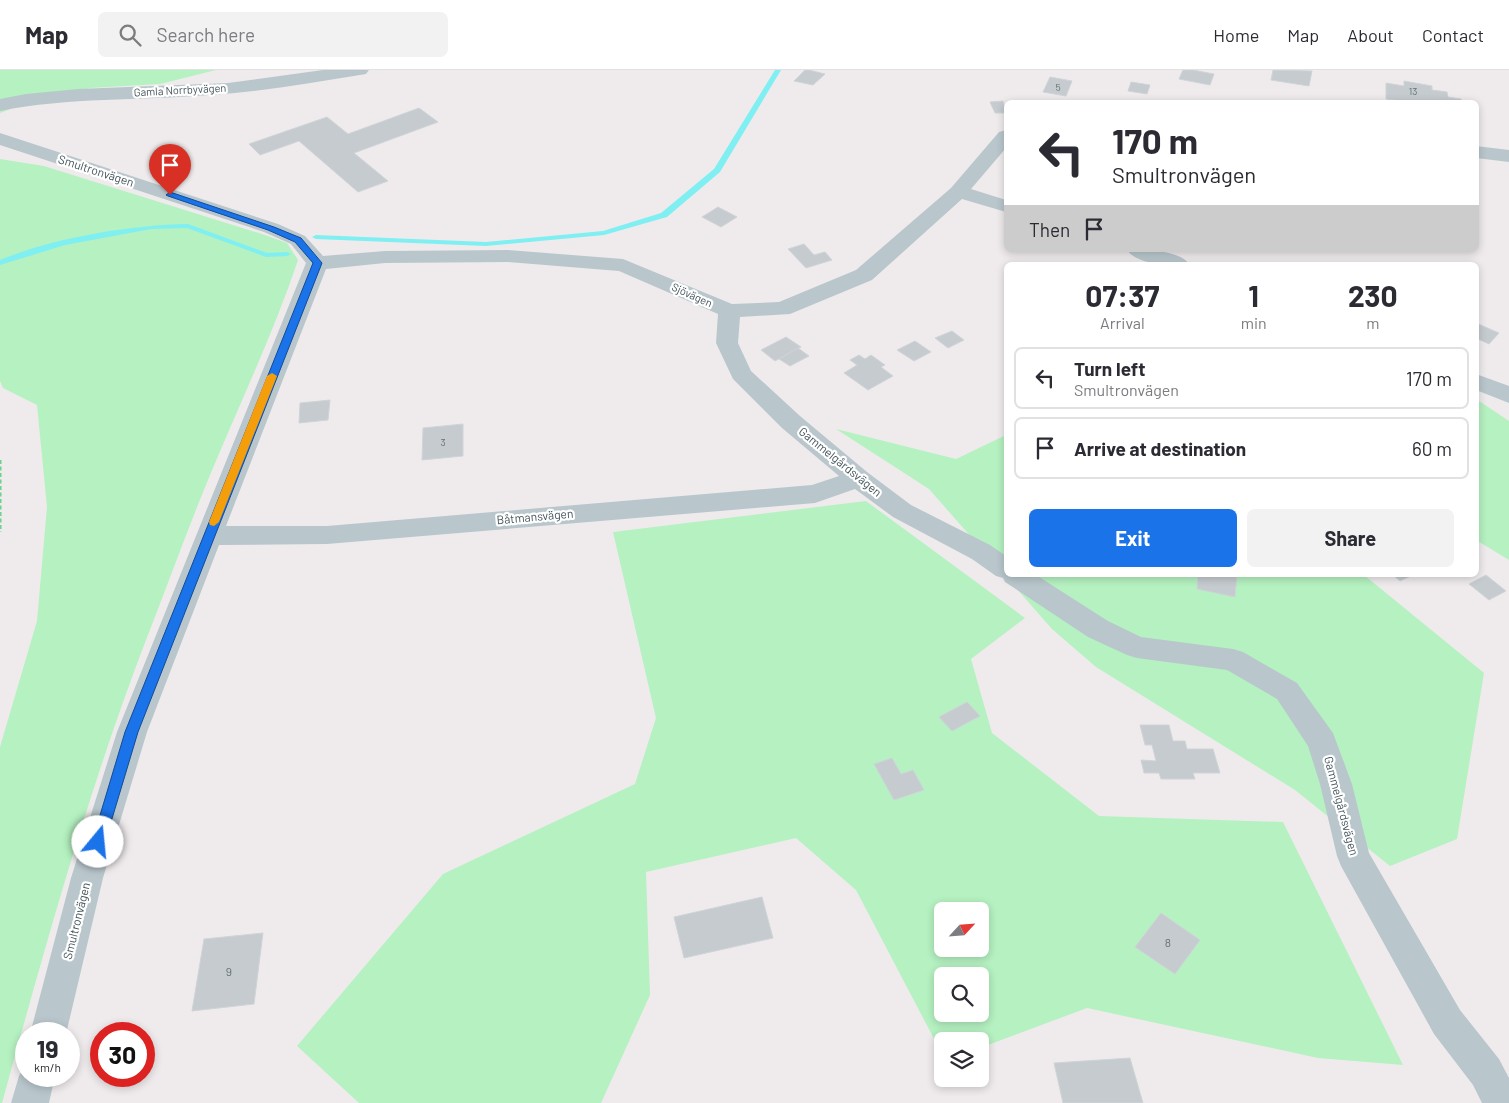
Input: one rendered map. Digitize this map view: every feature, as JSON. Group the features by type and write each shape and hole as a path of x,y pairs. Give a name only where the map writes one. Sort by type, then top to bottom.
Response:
{"street":[{"name":"Gamla Norrbyvägen","path":"0,105 24,100 112,93 209,90 360,70"},
{"name":"Sjövägen","path":"317,263 385,257 508,256 624,265 729,311 782,309 864,275 958,192 1004,138"},
{"name":"Smultronvägen","path":"0,139 271,228 298,240 317,263 132,732 87,878 51,1022"},
{"path":"1479,152 1509,156"},
{"path":"958,192 1004,205"},
{"path":"1143,252 1171,262"},
{"name":"Gammelgårdsvägen","path":"729,311 727,343 741,374 791,422 858,478 902,511 980,552 1004,568"},
{"path":"1479,382 1509,395"},
{"name":"Båtmansvägen","path":"208,536 327,535 815,494 858,478"},
{"name":"Gammelgårdsvägen","path":"1019,577 1098,629 1137,646 1233,660 1287,691 1322,742 1336,784 1353,856 1447,1022 1486,1072 1502,1103"},
{"path":"30,1103 34,1087"}],"path":[{"path":"0,460 0,532"}],"green space":[{"path":"0,70 216,70 160,84 90,88 21,105 0,113"},
{"path":"0,159 44,166 262,234 287,243 298,260 266,343 200,500 125,697 68,870 24,1022 15,1022 15,1055 2,1103 0,1103 0,747 37,621 47,507 37,405 3,388 0,381"},
{"path":"1479,401 1509,421 1509,560 1479,542"},
{"path":"836,429 956,459 1004,436 1004,574 929,489"},
{"path":"866,501 1025,618 971,659 992,733 1099,816 1283,822 1403,1065 1318,1058 1087,1008 989,1045 989,1032 934,1032 934,1039 856,890 796,838 646,872 650,995 601,1103 359,1103 297,1046 443,874 635,784 656,718 613,532"},
{"path":"1006,577 1366,577 1484,673 1457,839 1390,866 1295,790 1096,667 1052,629"}],"building":[{"path":"805,70 825,74 813,85 794,81"},
{"path":"1183,70 1214,74 1210,85 1179,79"},
{"path":"1273,70 1312,71 1309,86 1271,80"},
{"path":"1050,77 1072,81 1066,96 1043,92"},
{"path":"1404,81 1432,86 1432,90 1447,92 1448,97 1461,100 1386,99 1386,83 1404,86"},
{"path":"1131,82 1150,85 1147,94 1128,91"},
{"path":"1003,101 1004,113 995,113 990,102"},
{"path":"419,108 438,122 354,153 388,181 358,192 299,141 260,155 249,144 327,117 348,134"},
{"path":"718,207 737,217 721,227 702,217"},
{"path":"804,244 814,255 825,252 832,260 806,268 788,249"},
{"path":"1479,324 1499,333 1489,344 1479,339"},
{"path":"952,331 964,340 948,348 935,338"},
{"path":"786,337 801,347 775,361 761,350"},
{"path":"915,341 931,352 914,361 897,350"},
{"path":"798,348 809,356 790,366 779,359"},
{"path":"859,355 865,359 871,355 885,365 881,367 893,376 868,390 844,373 857,365 850,360"},
{"path":"330,400 328,420 299,423 300,403"},
{"path":"463,424 463,456 422,460 423,428"},
{"path":"1486,575 1506,591 1489,600 1469,584"},
{"path":"1198,577 1237,577 1235,597 1197,589"},
{"path":"1395,577 1409,577 1400,581"},
{"path":"967,702 980,716 952,731 939,717"},
{"path":"1140,725 1169,725 1173,741 1185,741 1187,749 1213,749 1220,773 1193,773 1195,779 1161,779 1159,773 1144,773 1141,760 1156,761 1152,745 1145,745"},
{"path":"892,758 901,774 913,770 924,790 894,800 874,764"},
{"path":"762,897 773,938 684,958 674,917"},
{"path":"1161,913 1200,940 1175,974 1135,947"},
{"path":"263,933 254,1004 192,1011 204,939"},
{"path":"1130,1058 1143,1103 1063,1103 1054,1063"}],"waterway":[{"path":"316,237 486,244 604,233 664,215 717,170 778,70"},
{"path":"0,263 64,243 151,227 188,226 266,255 287,254"}],"slow traffic":[{"path":"214,522 272,376"}],"route":[{"path":"98,842 132,732 317,263 298,240 271,228 170,195"}]}
